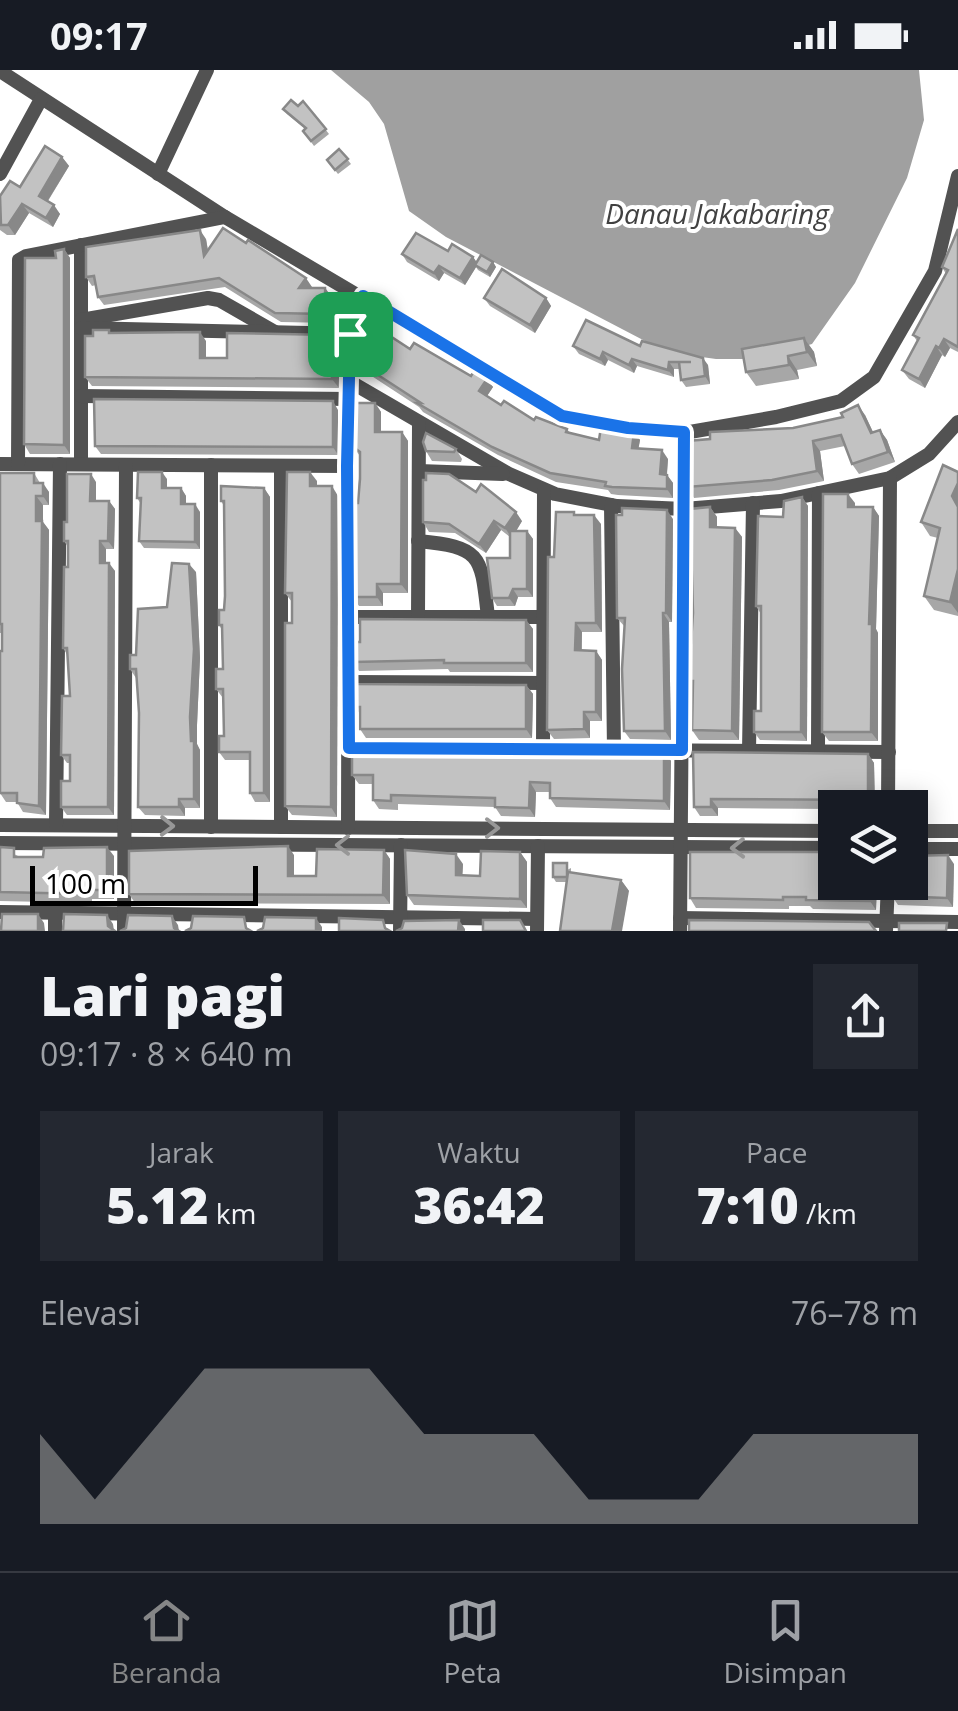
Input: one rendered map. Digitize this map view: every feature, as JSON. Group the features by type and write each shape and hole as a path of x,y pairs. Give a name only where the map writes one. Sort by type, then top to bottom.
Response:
{"street":[{"path":"158,174 207,70"},
{"path":"0,72 225,218 562,416 628,428 684,432 776,417 841,401 874,377 935,270 958,176"},
{"path":"0,174 41,100"},
{"path":"18,464 19,260 225,218"},
{"path":"81,245 81,464"},
{"path":"348,828 348,399 350,334 363,296"},
{"path":"81,324 208,298 219,300 278,334"},
{"path":"81,324 350,334"},
{"path":"349,381 509,474 544,490 611,505 684,509 753,503 890,478 929,454 958,422"},
{"path":"81,396 348,399"},
{"path":"418,616 419,424"},
{"path":"684,432 680,924 886,926 958,922"},
{"path":"0,464 347,466"},
{"path":"56,825 60,464"},
{"path":"124,931 126,464"},
{"path":"211,465 211,827"},
{"path":"280,466 281,827"},
{"path":"418,471 509,474"},
{"path":"888,790 890,478"},
{"path":"543,749 544,490"},
{"path":"818,751 820,493"},
{"path":"750,750 753,503"},
{"path":"611,505 614,750"},
{"path":"418,541 452,544 470,552 482,565 488,616"},
{"path":"348,616 544,616"},
{"path":"349,682 544,683"},
{"path":"349,748 889,752"},
{"path":"0,825 818,831"},
{"path":"928,831 958,832"},
{"path":"0,843 818,848"},
{"path":"400,924 401,846"},
{"path":"0,912 190,914 261,923 537,925 538,846"},
{"path":"928,849 958,849"},
{"path":"886,926 887,900"},
{"path":"55,912 55,931"},
{"path":"190,914 190,931"}],"water":[{"name":"Danau Jakabaring","path":"331,70 919,70 924,120 907,178 855,283 812,344 761,359 716,359 666,352 446,237 409,211 384,124 369,102"}],"building":[{"path":"291,100 298,106 303,101 326,129 311,141 303,131 306,128 283,109"},
{"path":"45,146 62,157 39,196 54,205 46,218 22,204 8,225 1,225 0,196 10,181 20,187"},
{"path":"339,149 348,159 335,170 327,160"},
{"path":"223,228 306,278 299,288 325,288 326,314 275,313 219,278 98,297 94,276 86,277 86,247 200,230 204,256"},
{"path":"958,229 958,347 944,339 939,348 936,346 919,379 902,370 919,338 913,335 948,270 942,267"},
{"path":"416,233 448,251 452,244 473,257 460,278 439,266 434,273 402,254"},
{"path":"64,249 64,445 24,444 25,258 56,258 55,251"},
{"path":"481,255 493,262 487,272 475,265"},
{"path":"502,269 546,298 530,325 484,298"},
{"path":"373,314 386,322 381,330 410,349 414,343 471,376 474,371 487,379 479,391 534,420 536,417 567,429 566,432 599,440 601,427 634,432 632,448 662,450 660,474 667,475 667,489 612,487 605,486 606,482 550,473 492,447 417,403 421,403 358,362 376,337 364,329"},
{"path":"586,320 640,346 642,341 703,358 705,376 681,380 679,362 669,362 668,370 632,359 629,365 603,352 600,359 573,346"},
{"path":"93,330 200,332 200,358 227,358 227,333 333,335 332,379 85,377 85,336 93,336"},
{"path":"804,338 807,352 788,356 789,365 746,372 742,349"},
{"path":"94,399 333,401 333,447 95,446"},
{"path":"353,403 375,403 375,432 402,432 401,584 377,584 377,597 353,597 353,503 358,503 360,452 353,447"},
{"path":"858,405 871,433 880,430 888,452 852,464 841,435 813,441 817,471 772,480 687,487 687,441 710,439 710,432 793,428 843,417 841,413"},
{"path":"426,433 456,449 426,451"},
{"path":"943,465 958,472 952,496 958,507 958,569 950,602 924,596 940,528 921,522"},
{"path":"138,472 162,472 162,488 181,488 181,504 195,504 195,542 139,541"},
{"path":"287,472 310,472 310,486 332,486 331,807 285,806 285,623 292,623 292,593 285,593"},
{"path":"0,473 34,473 34,483 43,483 43,496 36,496 36,521 42,521 39,806 17,803 17,793 0,793"},
{"path":"426,473 449,474 476,492 481,484 516,512 505,528 494,521 479,544 449,524 423,522"},
{"path":"67,474 91,474 90,501 109,501 108,541 100,541 100,563 109,563 108,807 61,807 61,781 70,781 70,755 61,755 62,696 70,696 67,648 63,648 64,567 68,567 68,541 64,541"},
{"path":"221,486 264,488 264,793 250,793 250,752 219,752 219,736 224,736 223,689 216,689 216,669 223,669 219,610 224,610 225,596"},
{"path":"823,494 848,494 848,507 873,507 871,732 822,732"},
{"path":"802,497 801,732 754,732 754,711 761,711 761,606 756,606 758,516 783,517 784,501"},
{"path":"710,507 710,527 735,528 732,731 692,730 693,681 686,681 686,643 691,643 693,613 690,509"},
{"path":"622,508 667,510 663,613 665,731 624,731 625,618 617,618 616,515 622,515"},
{"path":"556,512 594,515 596,623 576,623 575,650 596,651 596,712 584,712 584,729 547,730 548,557 554,557"},
{"path":"510,531 527,531 527,589 513,589 509,598 492,598 487,558 510,558"},
{"path":"172,563 189,564 194,649 190,717 194,799 179,799 179,807 138,807 139,713 136,669 130,669 130,655 136,655 138,609 167,607"},
{"path":"360,619 526,620 526,663 353,662 353,642 360,642"},
{"path":"355,684 526,685 526,729 360,729"},
{"path":"352,750 664,752 664,801 550,798 550,783 530,782 529,808 495,807 495,798 391,795 391,801 373,800 373,775 352,775"},
{"path":"693,752 868,754 868,790 818,790 818,800 711,799 711,807 694,807"},
{"path":"288,846 288,876 316,876 317,849 384,850 383,895 129,894 129,851"},
{"path":"0,847 14,848 14,857 43,857 44,848 107,847 107,890 86,890 86,894 0,892"},
{"path":"405,850 456,854 456,875 480,876 481,851 520,852 520,899 407,895"},
{"path":"690,852 818,852 818,900 870,900 870,901 806,900 806,897 690,898"},
{"path":"948,855 947,898 928,897 928,856"},
{"path":"553,863 567,863 567,877 553,877"},
{"path":"568,872 621,880 612,931 560,931"},
{"path":"2,914 38,914 38,931 1,931"},
{"path":"64,914 107,915 108,926 115,931 63,931"},
{"path":"128,915 172,916 174,928 179,931 120,931 126,928"},
{"path":"193,916 244,917 246,928 251,931 185,931 191,928"},
{"path":"265,917 316,918 316,931 257,931 263,928"},
{"path":"339,918 383,920 390,931 339,931"},
{"path":"459,920 458,931 396,931 404,921"},
{"path":"483,920 520,920 526,931 483,931"},
{"path":"689,920 869,922 876,931 689,931"},
{"path":"899,923 947,923 946,931 899,931"}],"route":[{"path":"363,296 562,416 628,428 684,432 682,750 349,748 350,334 363,296"}]}
